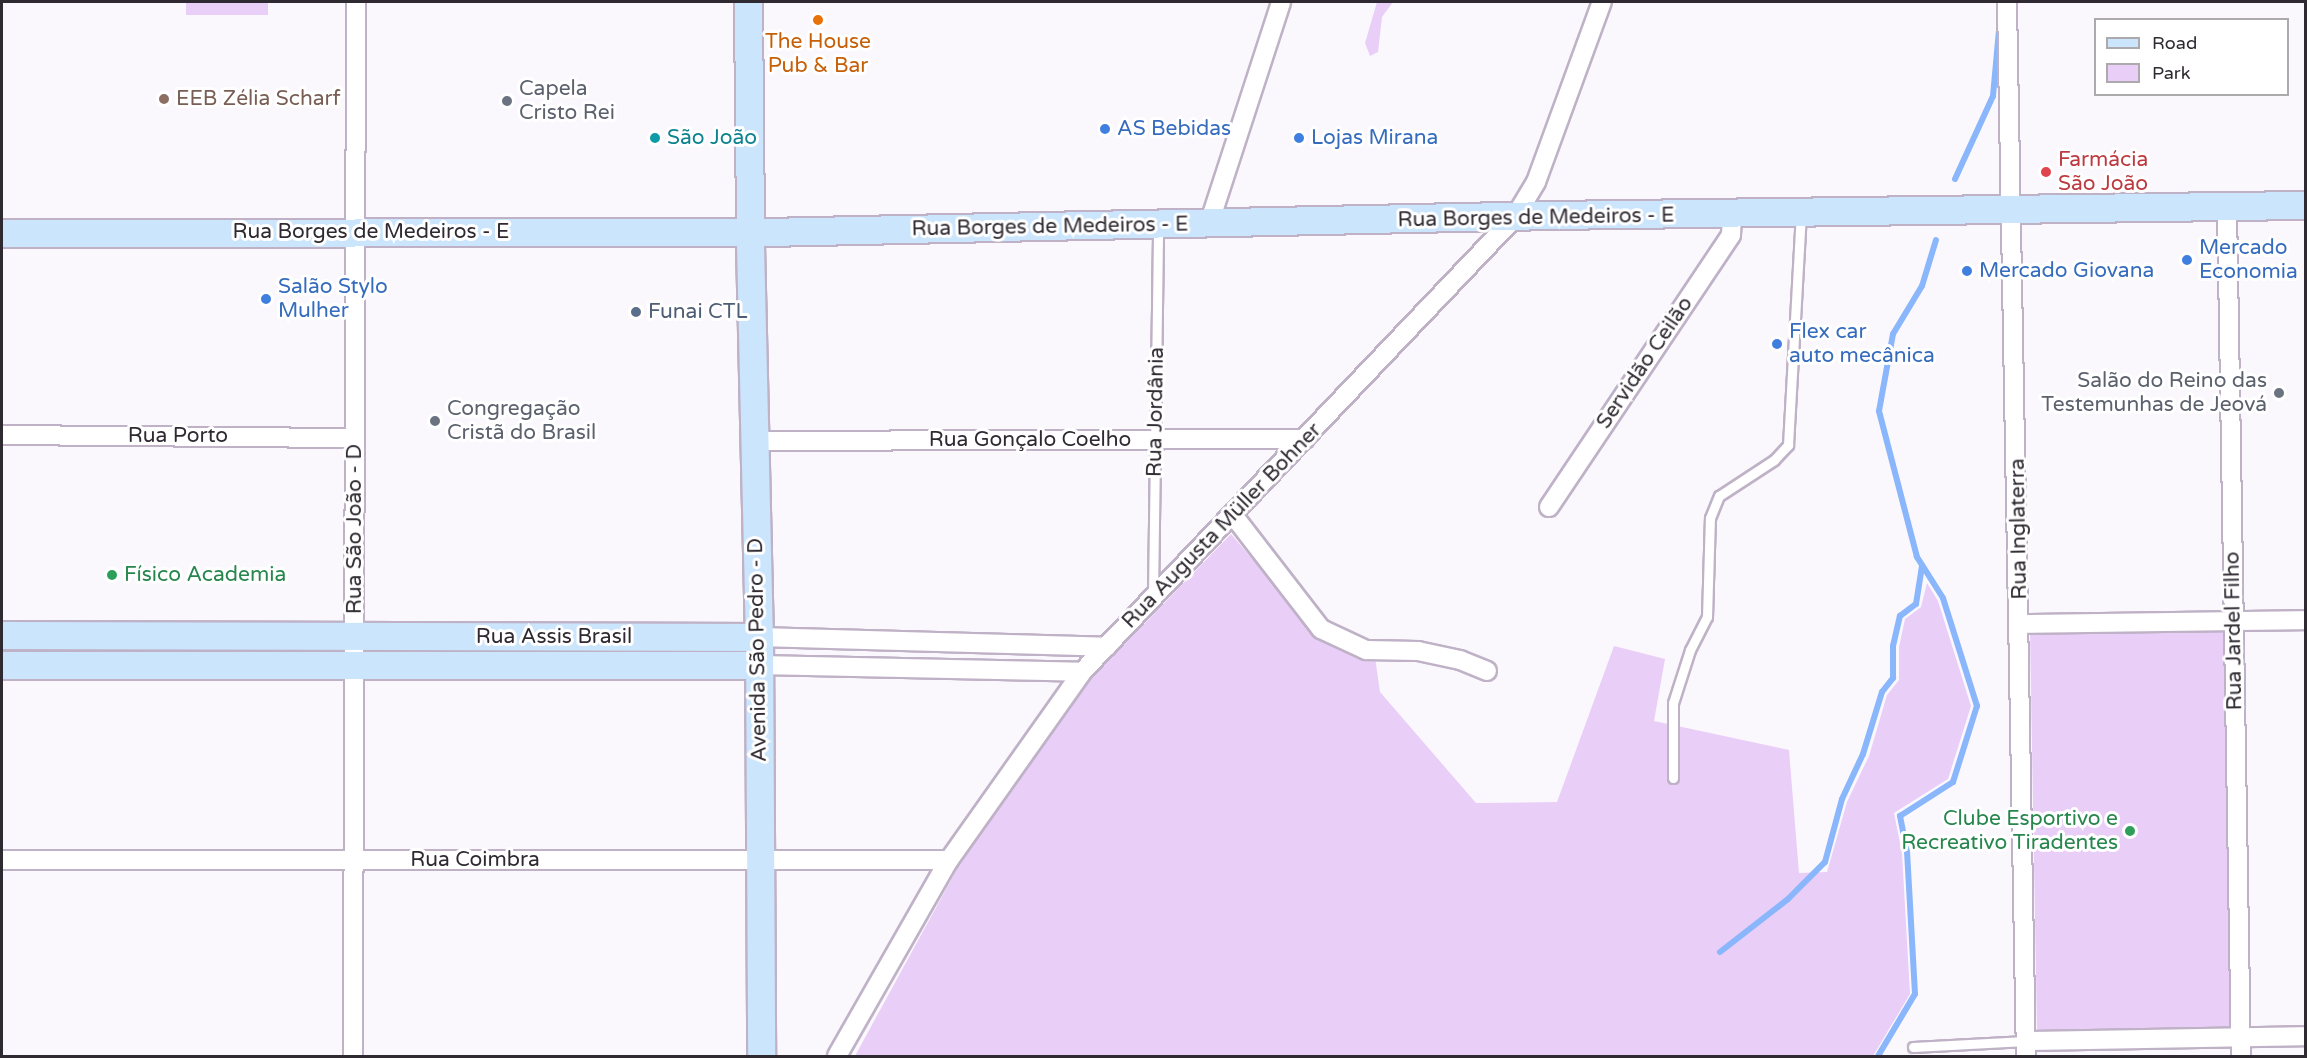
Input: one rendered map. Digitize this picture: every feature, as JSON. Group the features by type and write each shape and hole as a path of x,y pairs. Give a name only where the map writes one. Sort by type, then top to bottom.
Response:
{"street":[{"name":"Rua São João - D","path":"353,1056 356,2"},
{"name":"Avenida São Pedro - D","path":"748,2 759,637 761,1056"},
{"path":"1209,224 1281,2"},
{"name":"Rua Augusta Müller Bohner","path":"837,1056 949,860 1082,672 1515,217 1536,182 1602,2"},
{"name":"Rua Inglaterra","path":"2007,2 2021,624 2026,1049"},
{"name":"Rua Borges de Medeiros - E","path":"2,233 752,232 2306,205"},
{"name":"Rua Jardel Filho","path":"2227,206 2241,1056"},
{"name":"Servidão Ceilão","path":"1549,507 1731,235 1732,215"},
{"name":"Rua Porto","path":"2,435 355,438"},
{"name":"Rua Gonçalo Coelho","path":"755,441 1305,440"},
{"path":"1233,515 1322,629 1366,650 1418,651 1460,660 1487,671"},
{"path":"2021,624 2306,620"},
{"name":"Rua Assis Brasil","path":"2,635 759,637 1107,647"},
{"path":"161,636 161,665"},
{"path":"552,665 553,637"},
{"name":"Rua Assis Brasil","path":"2,665 759,664 1082,672"},
{"name":"Rua Coimbra","path":"2,860 949,860"},
{"path":"2026,1049 2306,1036"}],"lane":[{"path":"1673,778 1673,703 1690,650 1707,618 1710,518 1719,496 1774,460 1788,445 1802,214"},
{"name":"Rua Jordânia","path":"1153,600 1158,225"},
{"path":"1913,1047 2026,1049"}],"green space":[{"path":"186,2 268,2 268,15 186,15"},
{"path":"1377,2 1393,2 1382,17 1378,52 1370,56 1365,43"},
{"path":"1231,534 1319,637 1375,657 1380,692 1476,803 1557,802 1614,646 1665,659 1654,721 1789,750 1799,873 1827,872 1847,802 1869,756 1887,695 1899,680 1899,647 1905,619 1921,607 1927,583 1938,601 1971,706 1948,779 1894,813 1902,853 1910,994 1873,1056 855,1056 957,869 995,809 1089,681"},
{"name":"Clube Esportivo e Recreativo Tiradentes","path":"2225,630 2232,1029 2037,1032 2030,633"}],"waterway":[{"path":"1955,179 1993,96 1999,30"},
{"path":"1878,1056 1915,994 1907,852 1900,816 1953,782 1977,706 1943,598 1917,557 1879,411 1893,334 1922,286 1936,240"},
{"path":"1720,952 1788,899 1825,862 1842,799 1863,754 1882,692 1893,678 1893,646 1900,616 1916,604 1922,565"}],"place":[{"name":"The House Pub & Bar","path":"818,20"},
{"name":"EEB Zélia Scharf","path":"164,99"},
{"name":"Capela Cristo Rei","path":"507,101"},
{"name":"AS Bebidas","path":"1105,129"},
{"name":"São João","path":"655,138"},
{"name":"Lojas Mirana","path":"1299,138"},
{"name":"Farmácia São João","path":"2046,172"},
{"name":"Mercado Economia","path":"2187,260"},
{"name":"Mercado Giovana","path":"1967,271"},
{"name":"Salão Stylo Mulher","path":"266,299"},
{"name":"Funai CTL","path":"636,312"},
{"name":"Flex car auto mecânica","path":"1777,344"},
{"name":"Salão do Reino das Testemunhas de Jeová","path":"2279,393"},
{"name":"Congregação Cristã do Brasil","path":"435,421"},
{"name":"Físico Academia","path":"112,575"},
{"name":"Clube Esportivo e Recreativo Tiradentes","path":"2130,831"}]}
